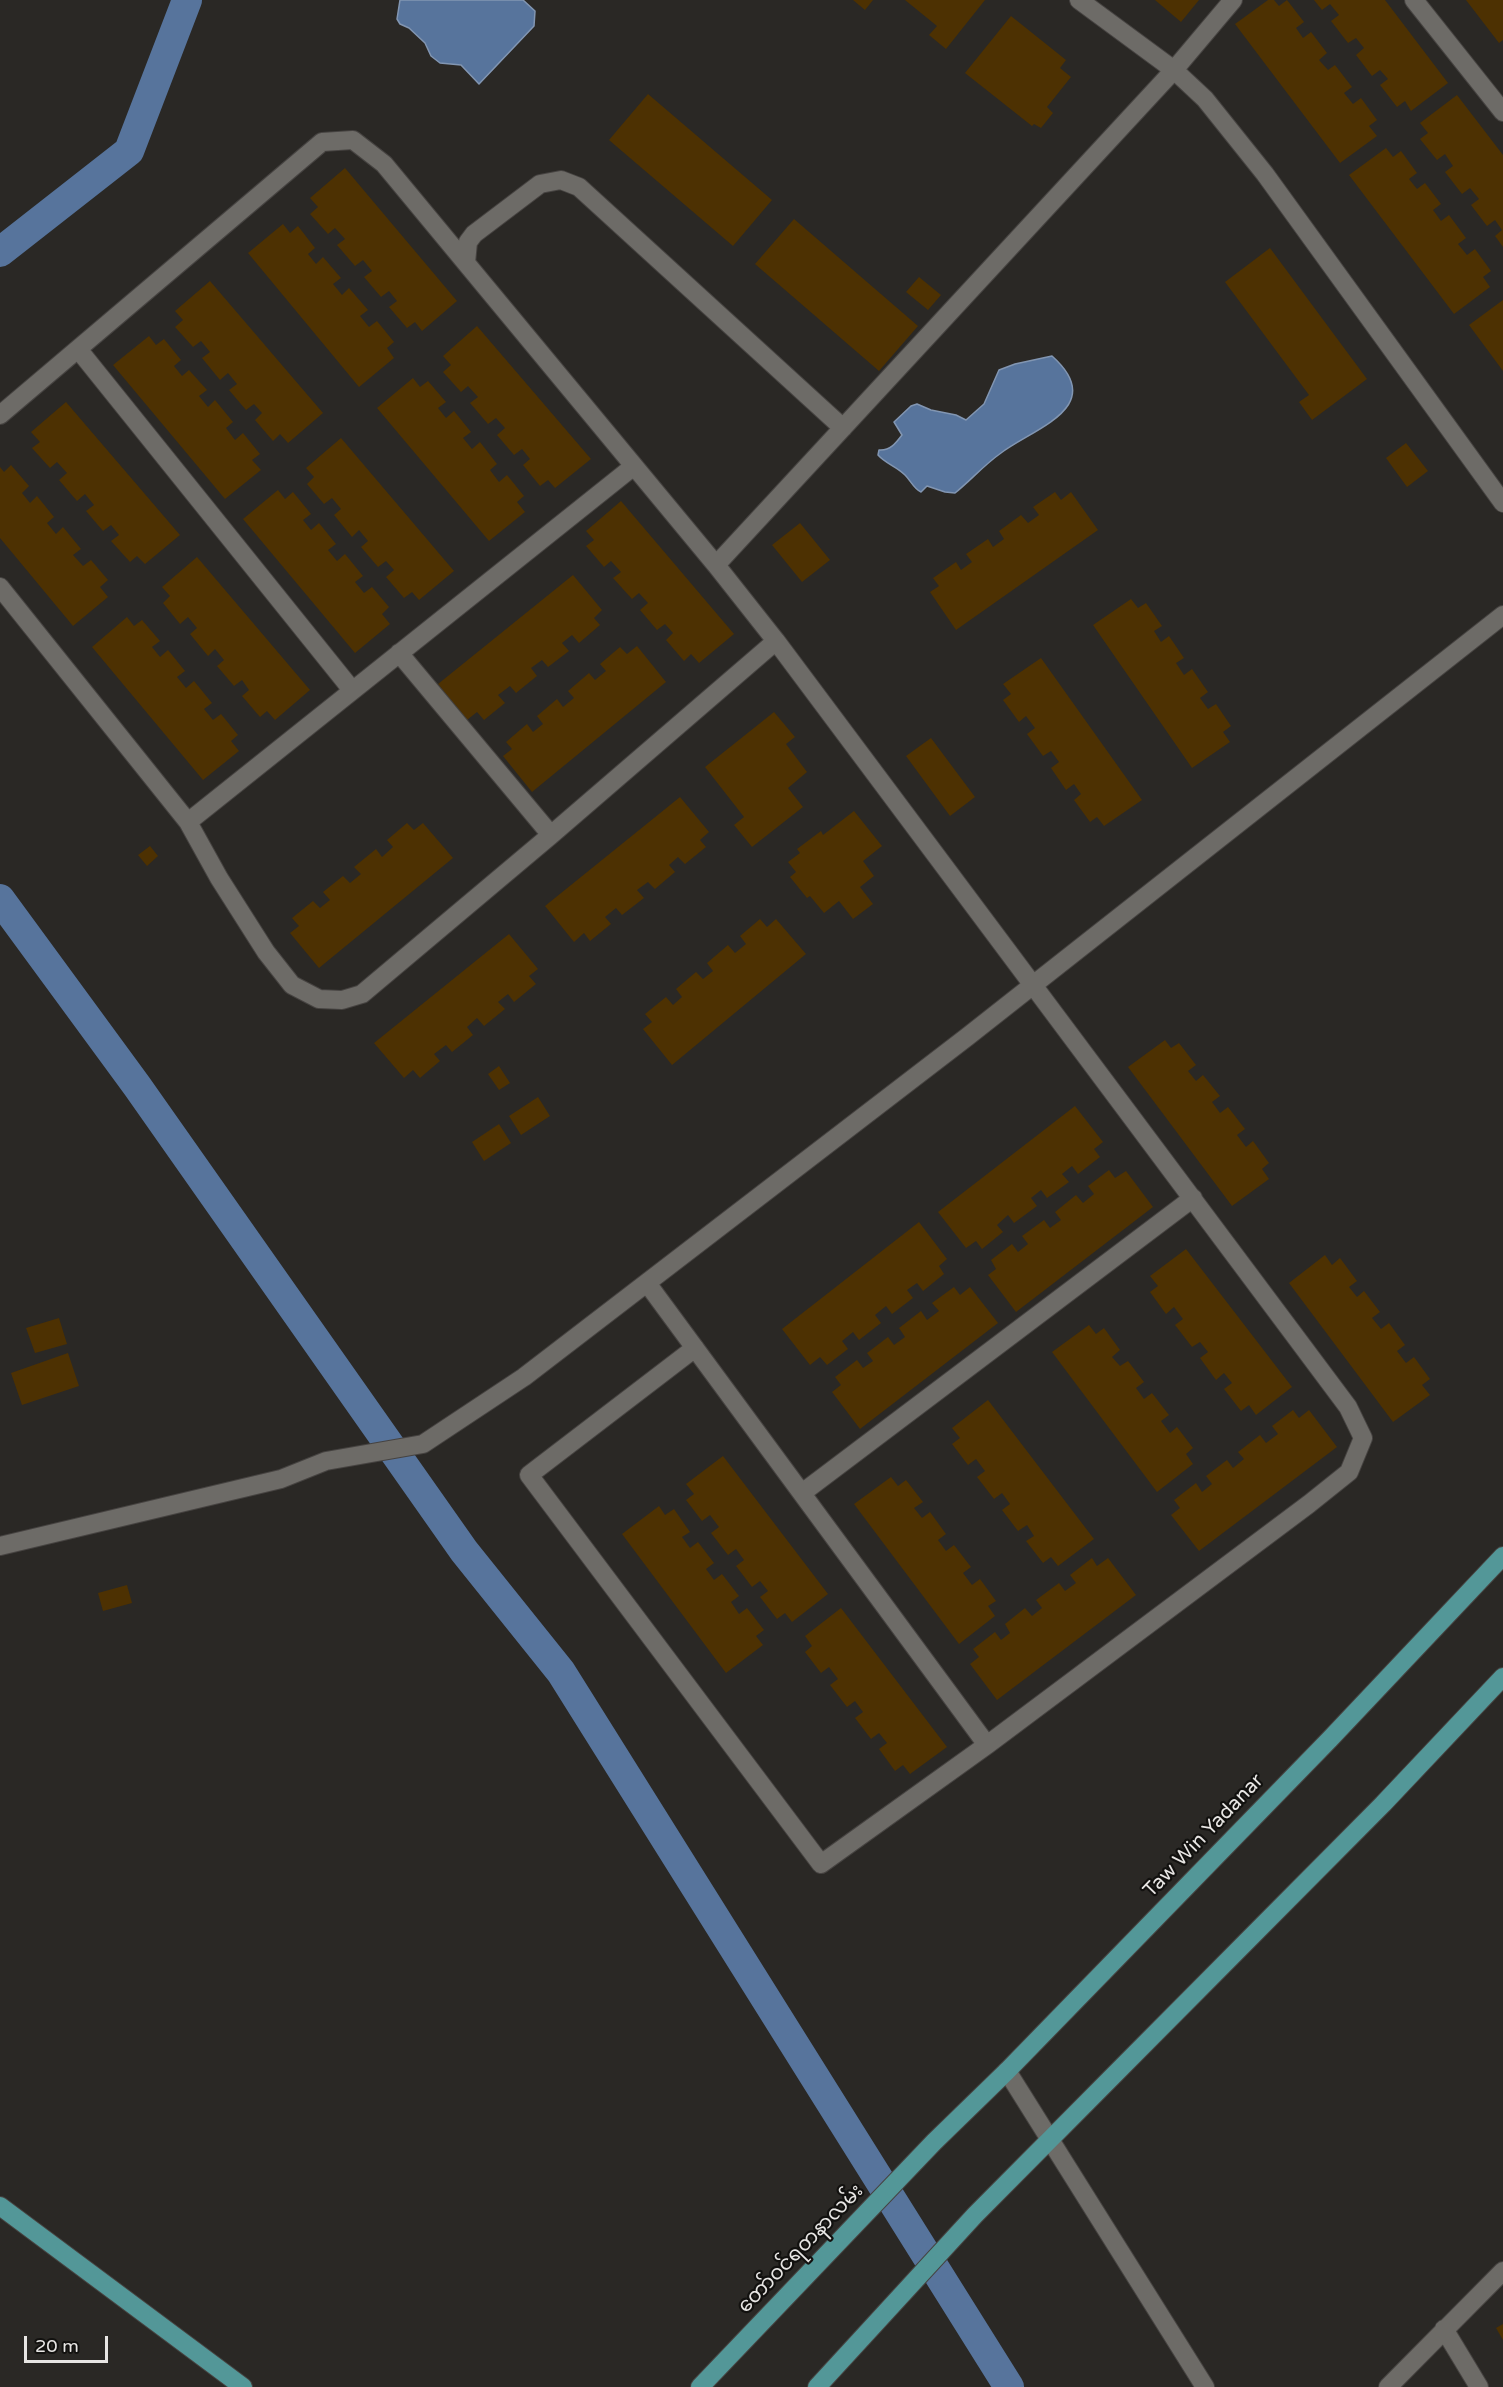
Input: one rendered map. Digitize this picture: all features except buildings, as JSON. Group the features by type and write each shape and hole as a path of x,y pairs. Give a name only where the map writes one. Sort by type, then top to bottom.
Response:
{"main road":[{"name":"Taw Win Yadanar","path":"933,2142 1007,2071 1330,1739 1503,1557"},
{"path":"817,2387 975,2216 1383,1804 1503,1677"},
{"name":"တော်ဝင်ရတနာလမ်း","path":"700,2387 933,2142"},
{"path":"0,2206 243,2387"}],"street":[{"path":"1079,0 1174,70 1205,99 1265,174 1503,503"},
{"path":"716,565 1174,70 1233,0"},
{"path":"1414,0 1503,112"},
{"path":"0,415 322,142 353,140 384,164 716,565 776,641 1348,1407 1363,1438 1348,1472 1341,1478 987,1745 821,1864 529,1475 695,1348"},
{"path":"466,263 468,242 474,234 540,184 561,180 579,187 843,428"},
{"path":"78,349 352,690"},
{"path":"188,822 634,466"},
{"path":"0,587 188,822 219,878 260,943 292,985 319,999 342,1000 362,994 776,641"},
{"path":"0,1546 281,1479 326,1461 423,1444 524,1377 647,1283 1034,984 1503,615"},
{"path":"399,653 551,835"},
{"path":"802,1493 1193,1198"},
{"path":"647,1283 987,1745"},
{"path":"1007,2071 1205,2387"},
{"path":"1388,2387 1503,2271"},
{"path":"1444,2329 1479,2387"}],"water":[{"path":"400,0 523,0 535,11 534,26 479,84 461,65 440,63 431,56 425,43 409,28 400,24 397,19"},
{"path":"1052,356 1068,374 1073,389 1070,403 1047,425 995,458 955,493 927,486 921,492 902,472 878,455 879,450 890,448 902,435 894,422 911,406 917,404 966,420 984,404 999,370"}],"waterway":[{"path":"0,252 129,151 187,0"},
{"path":"0,899 137,1086 464,1551 561,1672 1009,2387"}]}
